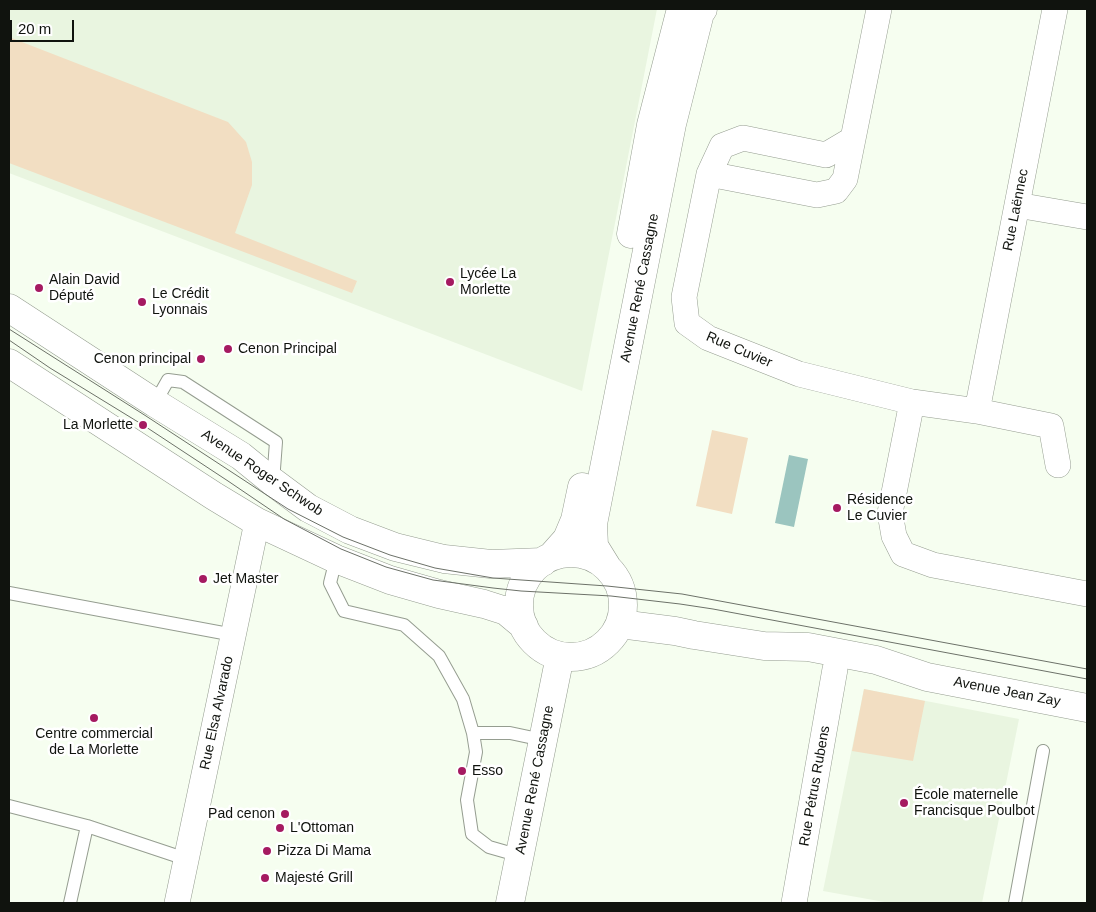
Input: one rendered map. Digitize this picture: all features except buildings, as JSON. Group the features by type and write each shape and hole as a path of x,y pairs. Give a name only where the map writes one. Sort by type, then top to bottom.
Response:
{"street":[{"name":"Avenue René Cassagne","path":"547,560 568,539 575,520 618,311 651,125 681,9"},
{"name":"Avenue René Cassagne","path":"607,567 594,546 593,524 672,124 700,13 703,9"},
{"path":"708,174 817,195 836,191 845,179 879,9"},
{"name":"Rue Laënnec","path":"977,411 1055,9"},
{"name":"Rue Cuvier","path":"853,139 826,155 743,138 722,146 708,174 684,297 687,324 708,338 799,374 912,402 977,411 1051,426 1058,465"},
{"path":"1017,205 1087,217"},
{"name":"Avenue Roger Schwob","path":"9,308 155,403 241,456 308,508 350,530 395,546 444,559 507,564 547,560"},
{"path":"9,363 257,522 336,559 390,580 506,611 524,626"},
{"path":"912,402 890,512 894,536 903,554 932,565 1087,594"},
{"name":"Rue Elsa Alvarado","path":"176,903 257,522"},
{"path":"566,553 580,554 595,559 607,567 618,581 623,598 623,611 620,624 613,636 602,647 590,654 560,656 545,650 532,640 524,626 519,609 524,581 533,570 547,560 566,553"},
{"name":"Avenue Jean Zay","path":"620,624 764,646 808,647 876,660 928,677 1087,708"},
{"name":"Avenue Jean Zay","path":"764,646 835,669 874,675 928,677"},
{"name":"Avenue René Cassagne","path":"510,903 560,656"},
{"name":"Rue Pétrus Rubens","path":"794,903 835,669"}],"lane":[{"path":"336,559 330,583 344,611 404,625 439,656 462,699 473,733 476,752 467,800 472,834 489,847 510,853 520,853"},
{"path":"9,593 234,635"},
{"path":"473,733 510,733 543,740"},
{"path":"1015,903 1042,751"},
{"path":"9,806 87,826 186,859"},
{"path":"70,903 87,826"}],"shaded area":[{"name":"Lycée La Morlette","path":"9,9 657,9 582,391 9,173"},
{"path":"9,37 228,122 246,142 252,162 252,185 235,233 357,281 352,293 9,163"},
{"path":"712,430 748,438 732,514 696,506"},
{"path":"864,689 1019,719 982,903 890,903 823,891"},
{"path":"864,689 925,701 913,761 852,751"}],"water":[{"path":"789,455 808,459 794,527 775,523"}],"tram line":[{"path":"9,329 288,509 343,537 390,555 435,568 493,578 607,586 682,594 1087,669"},
{"path":"9,340 50,368 143,425 284,519 341,549 386,567 433,580 493,588 611,596 713,609 1087,679"}],"place":[{"name":"Lycée La Morlette","path":"450,282"},
{"name":"Alain David Député","path":"39,288"},
{"name":"Le Crédit Lyonnais","path":"142,302"},
{"name":"Cenon Principal","path":"228,349"},
{"name":"Cenon principal","path":"201,359"},
{"name":"La Morlette","path":"143,425"},
{"name":"Résidence Le Cuvier","path":"837,508"},
{"name":"Jet Master","path":"203,579"},
{"name":"Centre commercial de La Morlette","path":"94,718"},
{"name":"Esso","path":"462,771"},
{"name":"École maternelle Francisque Poulbot","path":"904,803"},
{"name":"Pad cenon","path":"285,814"},
{"name":"L'Ottoman","path":"280,828"},
{"name":"Pizza Di Mama","path":"267,851"},
{"name":"Majesté Grill","path":"265,878"}]}
